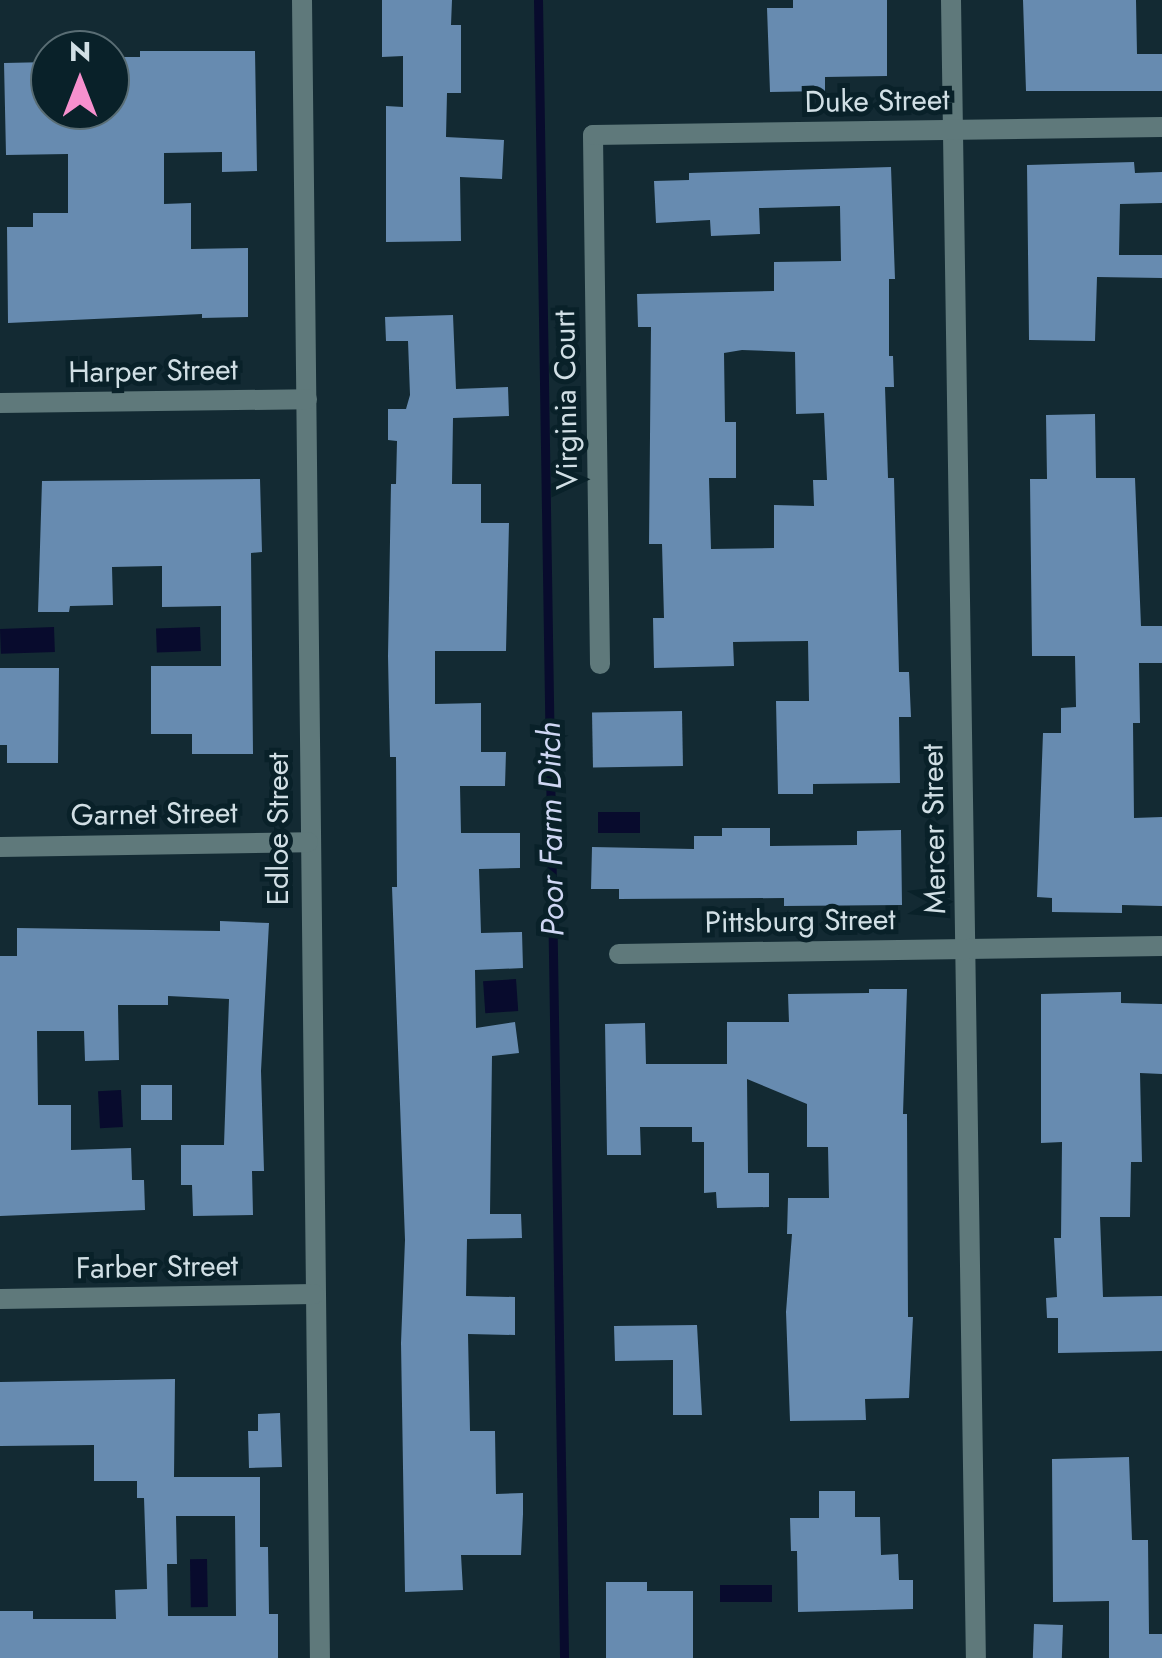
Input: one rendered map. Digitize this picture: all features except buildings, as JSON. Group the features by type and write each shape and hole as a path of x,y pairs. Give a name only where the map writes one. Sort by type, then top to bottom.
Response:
{"street":[{"name":"Edloe Street","path":"302,0 308,842 320,1658"},
{"name":"Mercer Street","path":"952,0 976,1658"},
{"name":"Duke Street","path":"593,135 1162,126"},
{"name":"Virginia Court","path":"593,135 600,664"},
{"name":"Harper Street","path":"0,403 307,399"},
{"name":"Garnet Street","path":"0,846 308,842"},
{"name":"Pittsburg Street","path":"620,954 1162,946"},
{"name":"Farber Street","path":"0,1299 314,1294"}],"water":[{"path":"54,627 55,652 1,654 0,629"},
{"path":"200,627 201,651 157,653 156,629"},
{"path":"598,812 640,812 640,833 598,833"},
{"path":"516,979 518,1011 485,1013 483,981"},
{"path":"121,1090 123,1127 100,1128 98,1091"},
{"path":"190,1559 207,1559 208,1607 191,1607"},
{"path":"720,1585 772,1585 772,1602 720,1602"}],"waterway":[{"name":"Poor Farm Ditch","path":"538,0 564,1658"}]}
